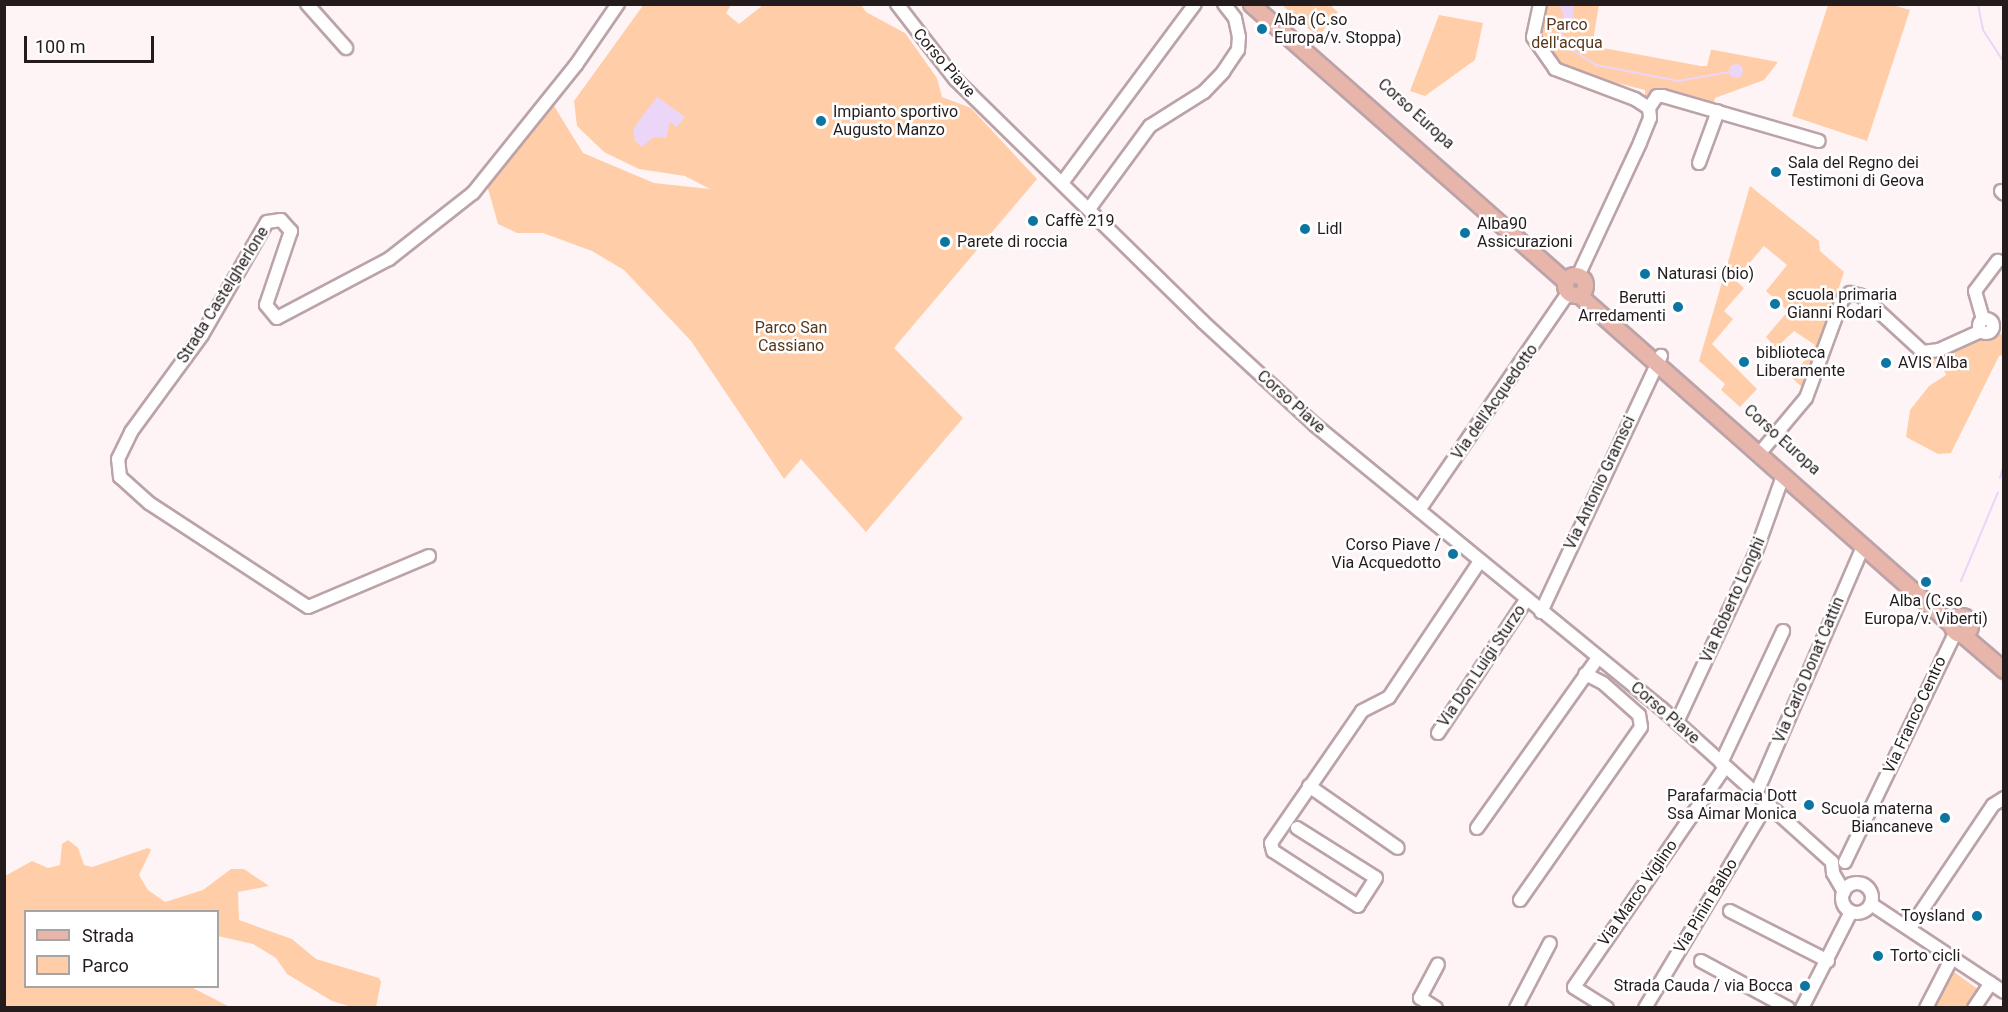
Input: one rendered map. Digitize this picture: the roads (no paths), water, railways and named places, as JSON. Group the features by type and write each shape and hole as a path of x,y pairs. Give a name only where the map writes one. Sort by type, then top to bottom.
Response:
{"main road":[{"name":"Corso Europa","path":"1251,4 1574,285"},
{"name":"Corso Europa","path":"1263,4 1863,547 1959,627 2004,657"},
{"name":"Corso Europa","path":"1658,360 1764,448 2004,670"}],"street":[{"path":"307,4 346,48"},
{"name":"Strada Castelgherlone","path":"429,556 308,607 149,503 120,477 118,459 131,432 202,335 267,222 281,220 291,231 266,305 277,318 389,259 473,193 576,65 618,4"},
{"name":"Corso Piave","path":"897,4 955,79 1203,322 1315,425 1677,722 1832,862 1833,873 1844,892"},
{"path":"1062,183 1195,4"},
{"path":"1089,209 1150,126 1204,92 1223,72 1238,50 1239,37 1235,18 1224,4"},
{"path":"1540,4 1533,37 1555,69 1635,99 1649,108 1656,96 1663,96 1820,141"},
{"name":"Via dell'Acquedotto","path":"1419,510 1574,285 1640,143 1650,118 1649,108"},
{"path":"1699,163 1718,111"},
{"path":"1764,448 1806,398 1842,300 1850,293 1862,296 1923,352 1939,350 1990,326 1975,291 1998,261"},
{"name":"Via Antonio Gramsci","path":"1541,612 1658,360"},
{"name":"Via Roberto Longhi","path":"1677,722 1754,557 1783,476"},
{"name":"Via Carlo Donat Cattin","path":"1756,794 1863,547"},
{"path":"1297,828 1376,878 1358,906 1273,851 1274,837 1362,711 1389,697 1480,561"},
{"name":"Via Don Luigi Sturzo","path":"1438,733 1526,600"},
{"name":"Via Franco Centro","path":"1845,862 1959,627"},
{"path":"1723,765 1783,631"},
{"path":"1477,828 1598,658"},
{"path":"1520,900 1641,727 1639,715 1603,682 1585,674"},
{"name":"Via Marco Viglino","path":"1607,1008 1574,987 1723,765"},
{"path":"1309,786 1398,848"},
{"path":"1910,928 1993,805 2004,798"},
{"name":"Via Pinin Balbo","path":"1645,1008 1767,804"},
{"path":"1832,862 1845,862 1871,892 1871,904 1863,912 1851,912 1843,903 1844,892 1852,884 1863,884"},
{"path":"1871,904 1953,956 2004,992"},
{"path":"1730,911 1828,961"},
{"path":"1802,1008 1851,912"},
{"path":"1516,1008 1550,943"},
{"path":"1926,1008 1953,956"},
{"path":"1701,961 1788,1008"},
{"path":"1436,1008 1420,998 1438,964"},
{"path":"1974,1008 1991,983"}],"waterway":[{"path":"1978,4 1983,30 2004,62"},
{"path":"1565,15 1560,25 1564,45 1596,65 1678,81 1729,72"},
{"path":"2000,478 2004,464"},
{"path":"1961,581 1998,492"}],"place":[{"name":"Alba (C.so Europa/v. Stoppa)","path":"1262,29"},
{"name":"Impianto sportivo Augusto Manzo","path":"821,121"},
{"name":"Sala del Regno dei Testimoni di Geova","path":"1776,172"},
{"name":"Caffè 219","path":"1033,221"},
{"name":"Lidl","path":"1305,229"},
{"name":"Alba90 Assicurazioni","path":"1465,233"},
{"name":"Parete di roccia","path":"945,242"},
{"name":"Naturasi (bio)","path":"1645,274"},
{"name":"scuola primaria Gianni Rodari","path":"1775,304"},
{"name":"Berutti Arredamenti","path":"1678,307"},
{"name":"biblioteca Liberamente","path":"1744,362"},
{"name":"AVIS Alba","path":"1886,363"},
{"name":"Corso Piave / Via Acquedotto","path":"1453,554"},
{"name":"Alba (C.so Europa/v. Viberti)","path":"1926,582"},
{"name":"Parafarmacia Dott Ssa Aimar Monica","path":"1809,805"},
{"name":"Scuola materna Biancaneve","path":"1945,818"},
{"name":"Toysland","path":"1977,916"},
{"name":"Torto cicli","path":"1878,956"},
{"name":"Strada Cauda / via Bocca","path":"1805,986"}],"park label":[{"name":"Parco dell'acqua","path":"1567,34"},
{"name":"Parco San Cassiano","path":"791,337"}]}
